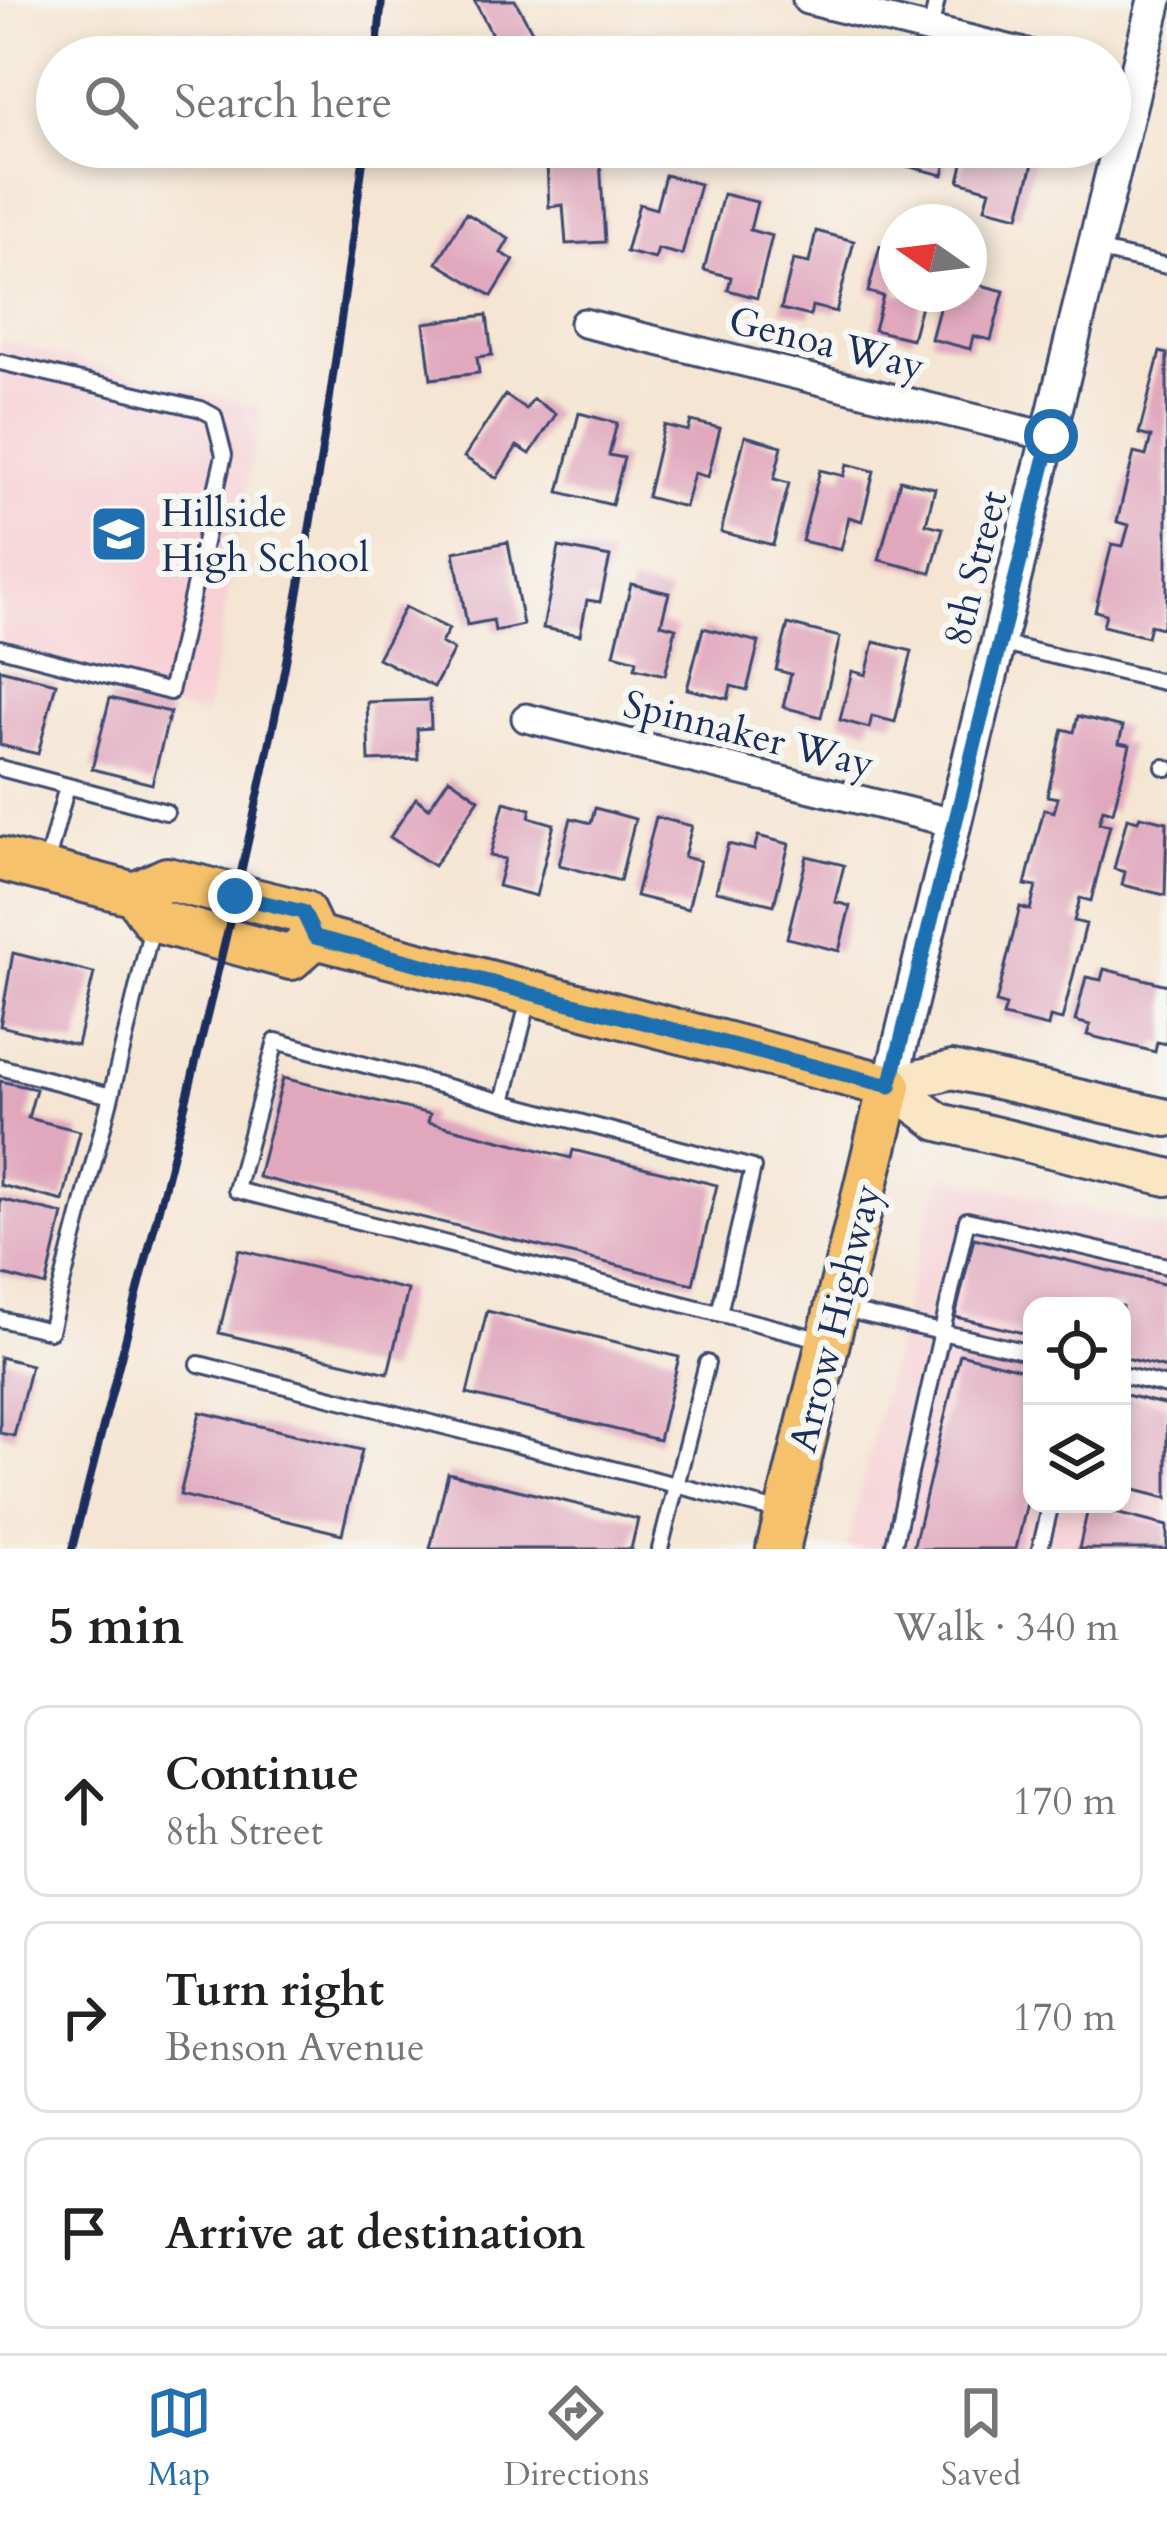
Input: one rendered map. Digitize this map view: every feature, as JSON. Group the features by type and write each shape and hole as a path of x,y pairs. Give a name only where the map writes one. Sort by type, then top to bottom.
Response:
{"main road":[{"path":"0,859 45,870 144,907 167,879 303,912 315,937 890,1086 939,1122 1167,1177"},
{"path":"890,1086 952,1070 1167,1118"},
{"name":"Arrow Highway","path":"783,1531 890,1086"}],"street":[{"path":"807,0 954,36"},
{"name":"8th Street","path":"1131,58 1155,0"},
{"name":"8th Street","path":"890,1086 1051,436 1095,250 1108,168"},
{"name":"Genoa Way","path":"584,323 1051,436"},
{"name":"Spinnaker Way","path":"526,718 954,823"}],"lane":[{"path":"930,30 937,0"},
{"path":"1095,250 1167,266"},
{"path":"0,362 201,410 214,416 224,455 170,692 0,648"},
{"path":"999,644 1167,683"},
{"path":"0,768 166,812"},
{"path":"45,870 67,785"},
{"path":"0,1319 50,1331 111,1096 144,907"},
{"path":"503,1102 531,992"},
{"path":"719,1313 753,1168 276,1041 236,1190 719,1313 941,1330 1023,1351"},
{"path":"0,1067 111,1096"},
{"path":"893,1549 967,1220 1167,1266"},
{"path":"660,1549 707,1363"},
{"path":"199,1364 676,1484 783,1531"},
{"path":"1131,1378 1167,1386"},
{"path":"1040,1549 1049,1513"}],"shaded area":[{"name":"Hillside High School","path":"0,340 261,408 206,716 0,660"},
{"path":"945,1176 1167,1228 1167,1549 846,1549 931,1198"}],"building":[{"path":"474,0 515,0 533,33 493,36"},
{"path":"547,168 601,168 605,242 566,244 563,205 549,207"},
{"path":"915,168 945,168 943,175"},
{"path":"962,168 1032,168 1019,216 987,208 990,190 959,181"},
{"path":"665,175 700,184 682,255 658,249 655,259 626,252 639,204 656,209"},
{"path":"723,194 757,202 750,230 772,236 757,298 728,290 731,277 704,270"},
{"path":"466,213 509,239 501,253 514,260 492,296 437,263"},
{"path":"816,231 854,241 836,312 812,306 810,316 781,309 793,260 809,263"},
{"path":"879,250 879,295 868,292"},
{"path":"987,287 1004,291 991,340 973,336 970,349 931,339 938,312 987,312"},
{"path":"879,311 919,312 912,339 874,330"},
{"path":"487,315 492,355 477,357 479,373 431,379 424,323"},
{"path":"1160,352 1167,354 1167,607 1162,628 1150,625 1147,637 1103,626 1106,614 1095,611 1112,544 1123,546 1129,525 1117,522 1134,453 1146,456 1151,437 1139,434"},
{"path":"505,395 526,409 533,399 556,414 530,454 517,446 497,478 464,457"},
{"path":"579,413 617,423 609,455 624,458 612,505 559,492"},
{"path":"691,421 720,428 708,477 694,473 685,507 647,497 664,425 688,431"},
{"path":"745,436 782,446 774,479 789,483 773,545 721,532"},
{"path":"847,464 874,471 862,521 849,517 841,550 802,541 820,470 844,476"},
{"path":"900,480 935,488 926,524 943,528 931,573 879,560"},
{"path":"508,542 523,625 495,631 493,620 467,625 454,552"},
{"path":"559,547 610,557 600,602 587,600 580,635 543,628"},
{"path":"631,584 669,593 661,624 676,628 665,675 635,668 637,660 614,654"},
{"path":"405,607 449,629 441,643 454,650 434,687 378,658"},
{"path":"788,624 840,637 821,717 783,707 791,674 776,670"},
{"path":"703,628 759,642 747,690 731,686 728,699 687,689"},
{"path":"874,642 912,651 895,722 872,716 869,728 840,720 852,671 866,675"},
{"path":"0,669 56,683 38,754 0,745"},
{"path":"110,698 170,712 152,784 92,769"},
{"path":"430,700 431,728 417,729 418,759 369,761 367,702"},
{"path":"1078,716 1123,727 1119,743 1130,745 1113,812 1103,809 1099,823 1110,825 1091,901 1080,898 1074,921 1086,924 1062,1020 1050,1017 1048,1027 1003,1016 1006,1006 996,1003 1020,907 1030,910 1036,887 1025,885 1044,809 1054,812 1058,798 1047,796 1063,729 1074,732"},
{"path":"449,778 479,799 434,866 390,837 416,798 429,808"},
{"path":"504,802 531,809 529,817 554,824 536,896 498,886 505,859 490,856"},
{"path":"595,808 635,819 620,881 559,865 571,818 591,823"},
{"path":"1140,816 1167,822 1165,895 1122,885 1125,872 1114,869 1127,818 1138,821"},
{"path":"656,817 692,826 684,857 700,861 688,909 636,896"},
{"path":"758,836 789,844 774,905 716,891 728,844 754,850"},
{"path":"807,856 844,865 835,902 850,906 839,951 787,938"},
{"path":"13,953 94,973 77,1045 0,1026"},
{"path":"1104,969 1167,985 1167,1044 1157,1042 1155,1052 1087,1035 1090,1025 1075,1021 1086,977 1101,980"},
{"path":"283,1078 430,1114 428,1122 571,1158 573,1150 717,1185 693,1284 258,1177"},
{"path":"0,1081 36,1089 28,1118 80,1131 63,1201 0,1185"},
{"path":"0,1199 63,1214 46,1286 0,1274"},
{"path":"974,1238 1167,1285 1167,1368 1131,1359 1131,1297 1023,1297 1023,1333 955,1317"},
{"path":"239,1250 408,1290 388,1373 219,1333"},
{"path":"487,1311 679,1357 659,1440 467,1394"},
{"path":"960,1354 1023,1370 1025,1513 1016,1549 913,1549"},
{"path":"0,1357 31,1365 14,1436 0,1433"},
{"path":"1131,1396 1167,1405 1167,1498 1131,1489"},
{"path":"200,1412 362,1450 342,1534 180,1495"},
{"path":"448,1473 638,1519 631,1549 430,1549"},
{"path":"1087,1513 1115,1513 1167,1526 1167,1549 1079,1549"}],"railway":[{"path":"378,36 382,0"},
{"path":"72,1549 204,1027 276,712 314,501 362,168"}],"place":[{"name":"Hillside High School","path":"119,534"}],"route":[{"path":"235,896 303,912 315,937 890,1086 1051,436"}]}
